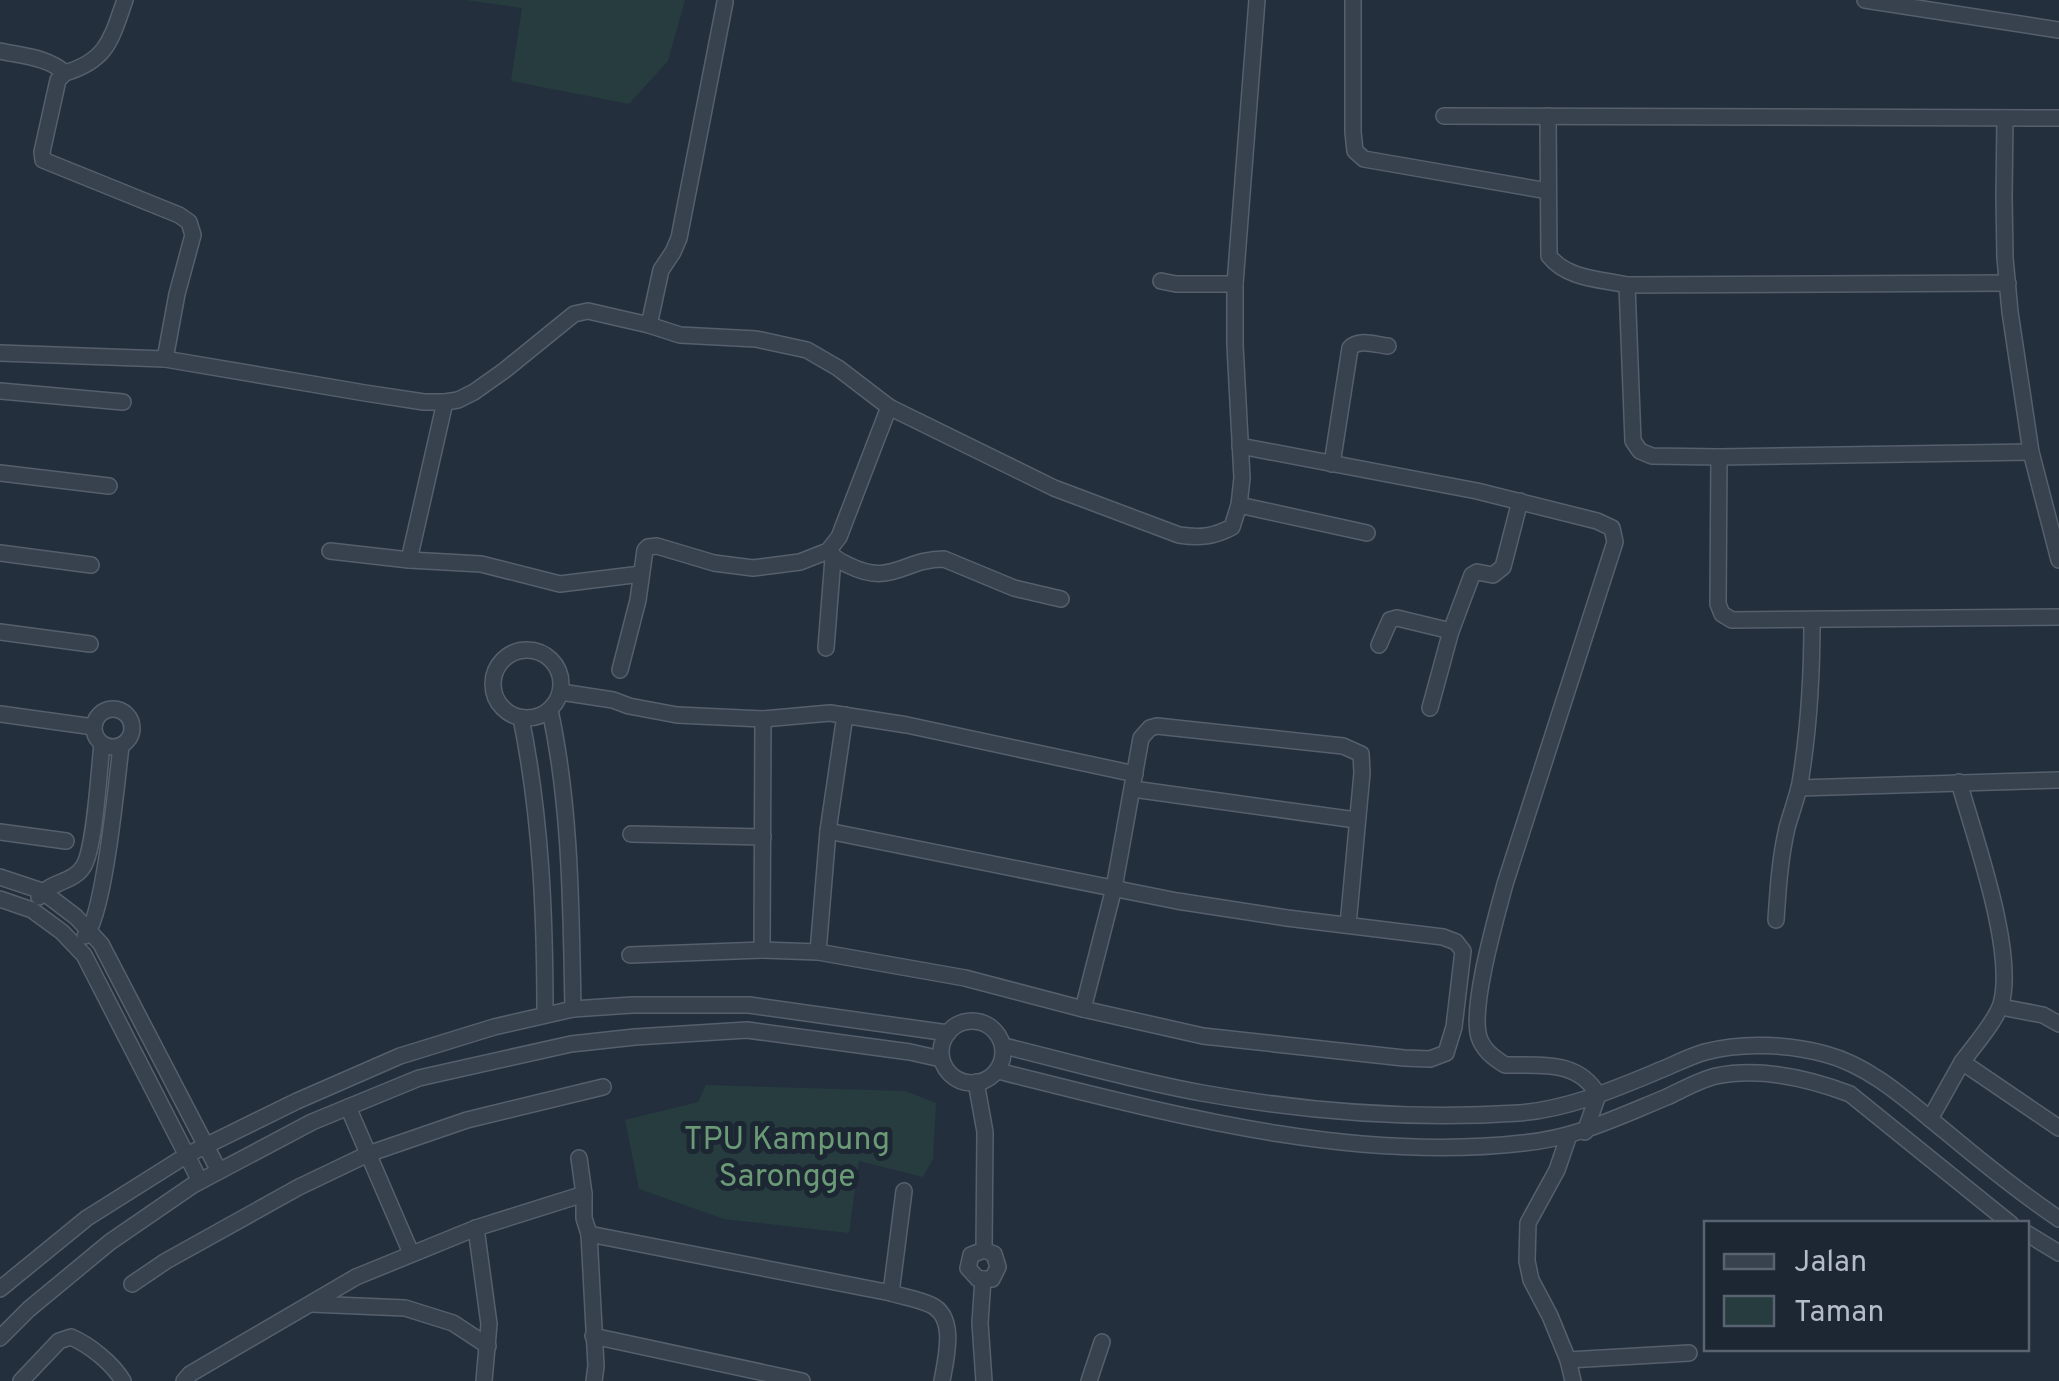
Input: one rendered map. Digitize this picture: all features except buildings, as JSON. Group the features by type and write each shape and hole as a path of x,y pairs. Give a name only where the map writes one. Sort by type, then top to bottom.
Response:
{"street":[{"path":"125,0 110,44 84,67 65,73 58,80 42,152 43,160 189,222 194,235 177,294 165,359"},
{"path":"0,353 165,359 365,394 445,402 474,392 574,314 588,311 680,335 756,339 807,350 890,407 1054,488 1179,534 1216,536 1232,528 1240,505 1235,284 1257,0"},
{"path":"1353,0 1355,151 1364,159 1548,191"},
{"path":"1865,0 2059,30"},
{"path":"649,325 660,270 678,238 725,2"},
{"path":"0,51 56,65 65,73"},
{"path":"1444,116 2059,118"},
{"path":"1548,116 1549,256 1569,273 1627,285 2008,283"},
{"path":"2005,118 2004,196 2010,312 2031,452 2059,560"},
{"path":"1161,282 1235,284"},
{"path":"1627,285 1633,442 1640,452 1652,456 1720,457 2031,452"},
{"path":"1332,464 1350,348 1361,343 1388,346"},
{"path":"0,391 123,402"},
{"path":"408,560 445,402"},
{"path":"826,648 830,554 890,407"},
{"path":"1240,446 1520,501 1612,528 1616,542 1492,930 1476,1022 1484,1048 1505,1065 1538,1064 1567,1069 1595,1088 1598,1095"},
{"path":"1720,457 1718,604 1722,614 1732,620 2059,618"},
{"path":"0,473 110,486"},
{"path":"1430,708 1451,631 1472,575 1493,575 1502,567 1520,501"},
{"path":"1240,505 1367,533"},
{"path":"620,670 638,600 645,550 652,546 714,563 753,568 830,554 865,574 882,575 944,560 1014,588 1061,599"},
{"path":"330,551 481,564 560,584 640,574"},
{"path":"0,552 91,565"},
{"path":"1379,645 1390,620 1398,618 1451,631"},
{"path":"1776,920 1780,866 1799,788 1812,685 1812,621"},
{"path":"0,632 90,644"},
{"path":"535,652 553,662 561,692 550,710 536,717 521,718 502,708 494,688 498,668 514,654 535,652"},
{"path":"561,692 677,715 763,718 830,713 907,725 1134,782 1356,820"},
{"path":"112,709 124,713 132,730 127,742 115,748 102,744 95,734 96,720 112,709"},
{"path":"550,710 560,758 569,871 573,1009"},
{"path":"0,714 94,726"},
{"path":"818,952 828,831 845,716"},
{"path":"521,718 532,772 542,871 545,1014"},
{"path":"762,950 763,718"},
{"path":"1083,1009 1114,888 1141,738 1150,728 1343,746 1361,754 1348,925"},
{"path":"32,910 42,891 70,879 83,868 90,848 102,744"},
{"path":"74,946 90,932 102,891 121,746"},
{"path":"1799,788 2059,780"},
{"path":"1930,1119 1962,1062 2000,1007 2003,990 2002,947 1959,782"},
{"path":"630,956 762,950 818,952 965,978 1203,1036 1404,1058 1430,1059 1446,1052 1454,1027 1463,951 1456,942 1177,901 828,831"},
{"path":"0,832 66,840"},
{"path":"631,834 762,836"},
{"path":"542,871 569,871"},
{"path":"0,877 42,891 76,917 101,944 219,1171"},
{"path":"0,899 32,910 62,932 84,956 200,1182"},
{"path":"632,1005 636,1037"},
{"path":"0,1289 87,1218 187,1155 297,1100 400,1056 545,1014 632,1005 749,1005 948,1033"},
{"path":"2000,1007 2044,1015 2059,1024"},
{"path":"964,1022 989,1026 1004,1046 998,1071 983,1083 956,1080 941,1059 948,1033 964,1022"},
{"path":"0,1338 110,1242 200,1182 312,1122 418,1078 571,1044 747,1030 941,1059"},
{"path":"1004,1046 1201,1093 1336,1112 1434,1116 1523,1112 1568,1104 1705,1052 1744,1046 1825,1054 1856,1065 2059,1219"},
{"path":"1962,1062 2059,1128"},
{"path":"998,1071 1189,1119 1338,1142 1436,1147 1524,1144 1577,1133 1714,1076 1786,1076 1850,1094 2007,1221"},
{"path":"976,1082 985,1132 984,1250 994,1254 998,1267 992,1278 983,1279 980,1324 984,1381"},
{"path":"132,1284 299,1187 368,1154 467,1120 603,1088"},
{"path":"1573,1381 1550,1316 1531,1280 1528,1222 1598,1095"},
{"path":"348,1107 411,1253"},
{"path":"579,1158 589,1234 594,1381"},
{"path":"891,1293 904,1192"},
{"path":"184,1381 356,1277 476,1228 584,1194"},
{"path":"476,1228 488,1324 484,1381"},
{"path":"589,1234 891,1293 935,1306 946,1319 942,1381"},
{"path":"2029,1235 2059,1253"},
{"path":"310,1304 405,1308 454,1323 488,1346"},
{"path":"594,1336 802,1381"},
{"path":"22,1381 59,1341 72,1337 117,1371 123,1381"},
{"path":"1094,1380 1102,1342"},
{"path":"1568,1360 1689,1353"}],"green space":[{"path":"466,0 685,0 668,61 629,104 511,81 522,8"},
{"name":"TPU Kampung Sarongge","path":"706,1085 905,1091 936,1103 933,1159 923,1177 859,1161 849,1233 724,1219 639,1189 625,1120 698,1102"}]}
